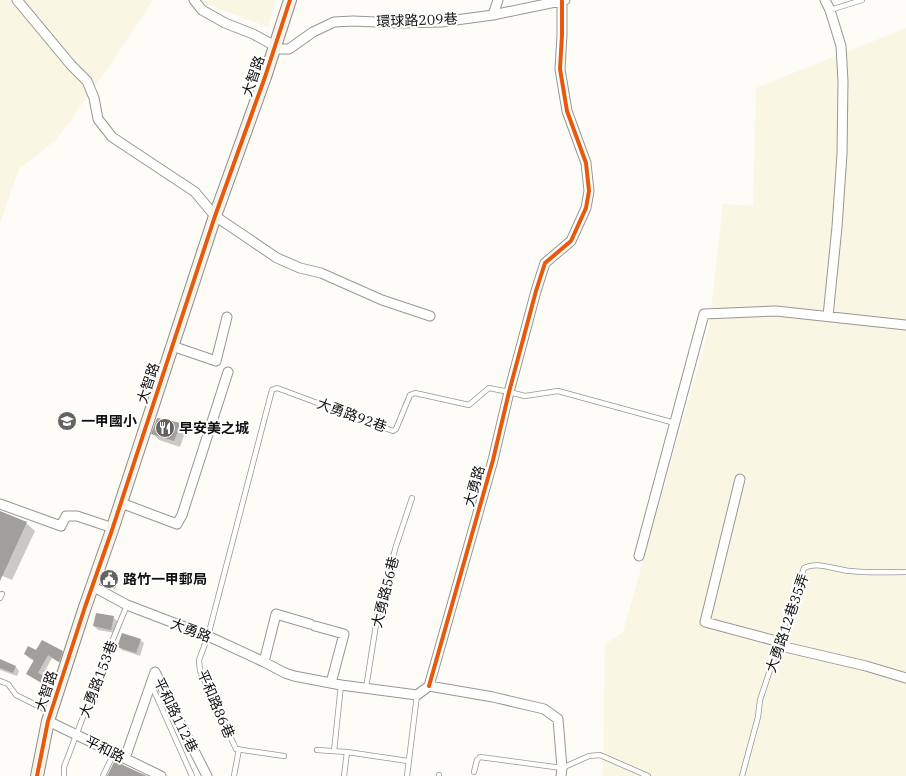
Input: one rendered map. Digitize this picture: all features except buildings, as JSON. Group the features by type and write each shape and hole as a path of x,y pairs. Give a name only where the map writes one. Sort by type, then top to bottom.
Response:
{"street":[{"path":"17,0 71,65 87,81 94,98 98,119 112,137 195,192 215,216 277,258 300,268 321,273 382,300 430,316"},
{"path":"194,0 202,10 225,23 253,34 275,47"},
{"name":"大智路","path":"37,776 50,717 92,586 113,528 215,216 265,77 290,0"},
{"path":"493,15 498,0"},
{"name":"環球路209巷","path":"275,47 289,49 313,32 334,22 441,22 493,15 540,3 564,0"},
{"name":"大勇路","path":"429,686 493,460 509,392 545,263 571,241 586,208 589,191 586,163 567,111 560,69 564,0"},
{"path":"825,0 830,10 841,46 843,81 842,154 837,227 828,316"},
{"path":"639,556 704,314 776,311 906,325"},
{"path":"172,346 216,361 227,318"},
{"path":"121,503 176,524 182,515 228,372"},
{"path":"740,479 705,622 780,642 785,647 866,666 906,678"},
{"path":"0,504 61,526 66,516 77,516 113,528"},
{"name":"大勇路","path":"92,586 127,605 208,636 284,673 341,685 417,695"},
{"path":"264,662 276,614 344,634 331,683"},
{"name":"平和路112巷","path":"125,758 155,672 207,776"},
{"path":"417,695 429,686 493,697 544,709 558,719 562,772"},
{"name":"平和路","path":"50,717 76,735 125,758 145,772 161,776"}],"lane":[{"path":"830,10 862,0"},
{"name":"大勇路92巷","path":"208,636 272,390 277,388 393,430 396,429 410,395 415,393 469,406 488,388 525,396 558,391 675,423"},
{"name":"大勇路56巷","path":"366,688 378,612 396,546 412,498"},
{"name":"大勇路12巷35弄","path":"742,776 758,717 760,700 804,568 816,565 850,571 906,572"},
{"name":"大勇路153巷","path":"64,776 64,767 127,605"},
{"name":"平和路86巷","path":"208,636 199,660 200,671 236,748 284,756"},
{"path":"0,681 8,684 16,695 50,717"},
{"path":"151,682 192,776"},
{"path":"334,751 341,685"},
{"path":"407,776 417,695"},
{"path":"234,776 239,749"},
{"path":"317,750 347,752 408,761"},
{"path":"344,776 347,752"},
{"path":"103,776 114,753"},
{"path":"474,772 477,760 480,757 562,772 589,756 600,755 648,776"}],"shaded area":[{"path":"0,0 153,0 108,68 56,140 19,169 0,223"},
{"path":"196,0 276,0 268,27"},
{"path":"906,28 906,776 603,776 605,644 623,632 709,328 723,204 753,206 756,88"}],"cycle path":[{"path":"37,776 48,721 85,607 111,533 215,216 265,77 290,0"},
{"path":"429,686 493,460 509,392 545,263 571,241 586,208 589,191 586,163 567,111 560,69 562,1"}],"place":[{"name":"一甲國小","path":"67,421"},
{"name":"早安美之城","path":"165,428"},
{"name":"路竹一甲郵局","path":"109,579"}]}
